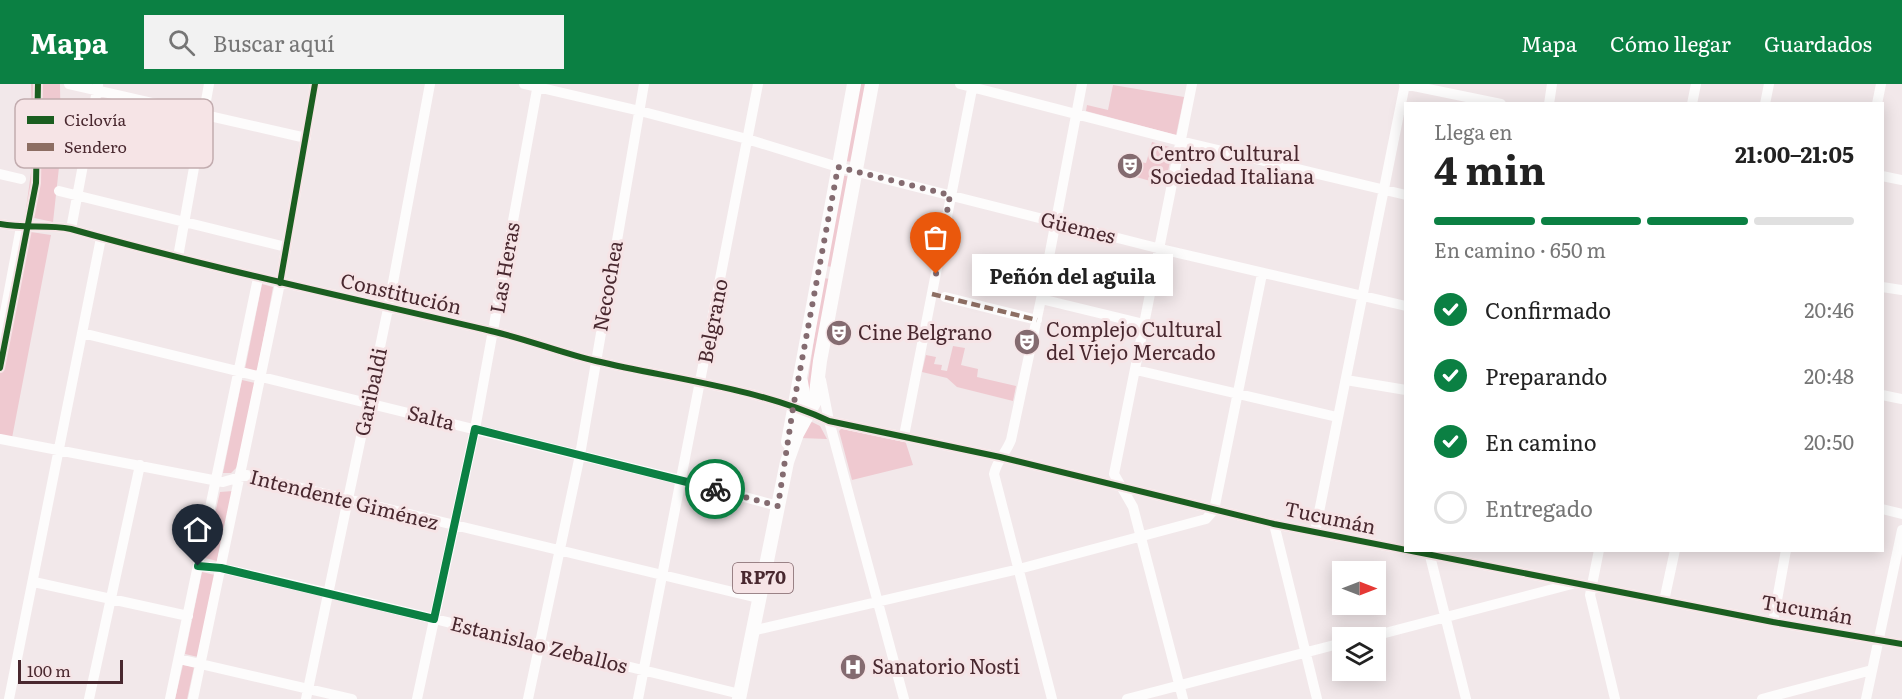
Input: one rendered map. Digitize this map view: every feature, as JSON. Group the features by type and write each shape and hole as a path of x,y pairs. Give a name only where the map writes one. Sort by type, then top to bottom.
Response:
{"main road":[{"name":"RP70","path":"739,696 787,462 793,408 855,84"},
{"name":"RP70","path":"787,462 818,392 819,368 872,84"},
{"path":"820,270 837,273"}],"street":[{"path":"69,84 98,87 143,99"},
{"path":"206,99 209,84"},
{"path":"193,699 280,283 315,84"},
{"name":"Garibaldi","path":"307,694 388,309 430,84"},
{"name":"Güemes","path":"524,84 747,139 855,172 1262,274 1404,306"},
{"name":"Necochea","path":"528,699 562,551 645,84"},
{"name":"Belgrano","path":"638,699 758,84"},
{"path":"960,84 972,85 1180,141 1404,195"},
{"path":"1052,699 994,474 1000,457 1007,450 1011,440 1037,320 1082,84"},
{"path":"1183,699 1130,499 1113,474 1161,249 1192,84"},
{"path":"1315,532 1404,84 1491,102"},
{"path":"1549,102 1552,84"},
{"path":"1692,102 1696,84"},
{"path":"1765,102 1769,84"},
{"path":"1877,102 1881,84"},
{"path":"904,436 972,85"},
{"name":"Las Heras","path":"417,699 475,429 538,86"},
{"path":"213,117 306,138"},
{"path":"71,229 83,168"},
{"path":"178,257 194,168"},
{"path":"0,174 21,179"},
{"path":"1884,176 1902,180"},
{"path":"59,191 286,247"},
{"name":"Constitución","path":"0,224 21,227 53,225 71,229 258,278 493,332 595,361 701,383 793,408"},
{"path":"0,339 21,227"},
{"path":"9,699 101,238"},
{"path":"752,631 1019,569 1206,519 1214,510 1262,274"},
{"path":"170,699 258,278"},
{"path":"1884,287 1902,290"},
{"path":"945,297 1037,320"},
{"path":"1041,299 1144,324"},
{"name":"Salta","path":"82,333 238,373 368,402 778,506"},
{"path":"805,348 803,387 808,411"},
{"path":"819,368 829,422 904,699"},
{"path":"1136,370 1337,417"},
{"path":"1346,380 1404,390"},
{"path":"1884,395 1902,399"},
{"name":"Tucumán","path":"793,408 808,411 829,422 1000,457 1274,524 1404,551"},
{"name":"Intendente Giménez","path":"0,438 216,481 233,481 240,476 758,598"},
{"path":"89,699 140,465"},
{"path":"1884,509 1902,513"},
{"path":"1274,524 1317,699"},
{"path":"1866,699 1902,530"},
{"name":"Tucumán","path":"1411,552 1430,556 1459,556 1590,587 1902,644"},
{"path":"1599,552 1590,595 1615,699"},
{"path":"1664,601 1675,552"},
{"path":"1773,622 1786,552"},
{"path":"1430,556 1466,699"},
{"name":"Estanislao Zeballos","path":"198,566 221,568 329,593 540,644 739,696"},
{"path":"33,582 188,616"},
{"path":"1386,633 1575,584"},
{"path":"1127,699 1332,646"},
{"path":"178,659 201,663 307,694 352,699"},
{"path":"1762,699 1872,670"}],"shaded area":[{"path":"31,84 60,84 60,99 31,99"},
{"path":"859,84 867,84 853,162 845,161"},
{"path":"1113,85 1184,97 1176,135 1086,111 1087,105 1108,110"},
{"path":"1152,142 1173,148 1165,185 1136,177 1140,162 1146,163"},
{"path":"32,168 59,168 53,222 25,216"},
{"path":"842,175 850,177 833,267 825,266"},
{"path":"24,231 51,235 12,438 0,436 0,348"},
{"path":"823,278 831,279 813,394 806,394"},
{"path":"262,284 273,287 257,373 245,369"},
{"path":"953,346 965,348 961,365 978,369 977,377 1016,386 1013,401 957,387 947,378 922,372 926,355 936,357 934,364 942,365 941,370 947,371"},
{"path":"242,380 255,383 237,467 231,473 223,473"},
{"path":"812,422 820,426 827,439 800,438 807,424"},
{"path":"843,427 904,437 913,465 852,480 839,431"},
{"path":"233,491 217,561 205,558 220,492"},
{"path":"202,572 215,575 198,657 185,654"},
{"path":"183,665 194,667 187,699 175,699"}],"marked path":[{"path":"932,294 1037,320"}],"cycle path":[{"path":"38,84 38,99"},
{"path":"280,283 315,84"},
{"path":"0,368 36,183 36,168"},
{"path":"0,224 71,229 228,270 504,334 596,361 744,392 829,421 1000,457 1274,524 1404,550"},
{"path":"1417,552 1773,622 1902,644"}],"way so far":[{"path":"715,489 778,506 787,462 793,408 838,167 950,195 936,274"}],"place":[{"name":"Centro Cultural Sociedad Italiana","path":"1130,166"},
{"name":"Peñón del aguila","path":"936,274"},
{"name":"Cine Belgrano","path":"839,333"},
{"name":"Complejo Cultural del Viejo Mercado","path":"1027,342"},
{"name":"Sanatorio Nosti","path":"853,667"}],"route":[{"path":"198,566 221,568 434,619 475,429 715,489"}]}
